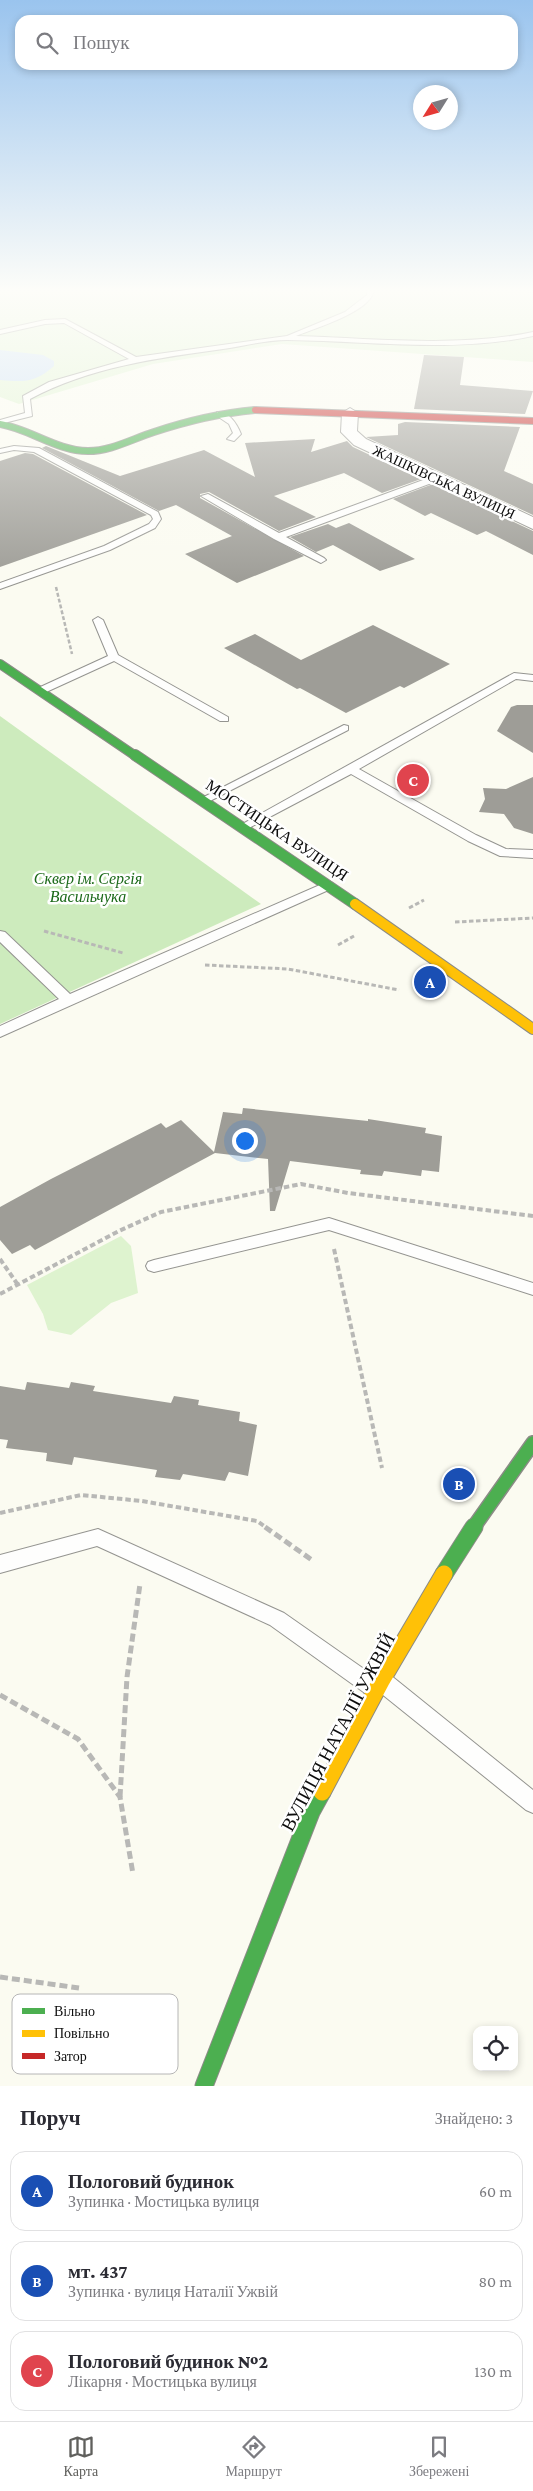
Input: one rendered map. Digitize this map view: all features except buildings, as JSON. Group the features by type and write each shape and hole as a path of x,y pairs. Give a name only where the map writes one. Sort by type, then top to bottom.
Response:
{"street":[{"path":"0,423 15,424 78,451 90,451 220,414 263,409 533,421"},
{"name":"ЖАШКІВСЬКА ВУЛИЦЯ","path":"350,413 349,432 360,442 434,479 533,524"},
{"name":"МОСТИЦЬКА ВУЛИЦЯ","path":"0,664 329,885 448,971 533,1029"},
{"name":"ВУЛИЦЯ НАТАЛІЇ УЖВІЙ","path":"204,2086 311,1812 379,1685 437,1586 530,1452"}],"lane":[{"path":"0,423 29,414 26,398 46,387"},
{"path":"220,414 235,428 236,434 232,439"},
{"path":"0,451 14,448 36,450 155,514 157,520 152,526 134,535 53,568 0,586"},
{"path":"277,537 434,479"},
{"path":"205,496 320,560"},
{"path":"98,620 114,657 224,719"},
{"path":"40,691 114,657"},
{"path":"243,827 351,769 514,676 533,678"},
{"path":"204,800 344,728"},
{"path":"351,769 472,838 504,853 533,854"},
{"path":"0,1032 329,885"},
{"path":"0,935 68,1000"},
{"path":"154,1266 329,1224 533,1289"},
{"path":"0,1564 98,1537 277,1619 379,1685 533,1803"}],"path":[{"path":"53,568 74,660"},
{"path":"455,922 533,918"},
{"path":"44,931 158,962"},
{"path":"202,964 288,969 400,990"},
{"path":"0,1294 119,1231 161,1212 301,1184 348,1193 533,1216"},
{"path":"329,1224 382,1468"},
{"path":"0,1258 18,1285"},
{"path":"0,1513 81,1495 142,1501 257,1521 312,1560"},
{"path":"133,1874 120,1797 127,1677 137,1599 146,1559"},
{"path":"0,1695 78,1739 120,1797"},
{"path":"0,1977 79,1988"}],"green space":[{"path":"0,387 75,387 19,404 0,397"},
{"name":"Сквер ім. Сергія Васильчука","path":"0,716 261,904 0,1024"},
{"path":"121,1236 131,1246 138,1293 111,1303 71,1335 48,1330 43,1314 27,1285"}],"traffic: fast":[{"path":"0,424 23,429 65,447 87,451 113,447 154,432 204,418 255,410"},
{"path":"0,664 355,904"},
{"path":"444,1574 478,1520 533,1443"},
{"path":"204,2086 311,1812 322,1792"}],"traffic: slow":[{"path":"355,904 533,1029"},
{"path":"322,1792 381,1681 444,1574"}],"traffic: jam":[{"path":"255,410 533,421"}],"place":[{"name":"Пологовий будинок №2","path":"413,780"},
{"name":"Пологовий будинок","path":"430,982"},
{"name":"мт. 437","path":"459,1484"}]}
